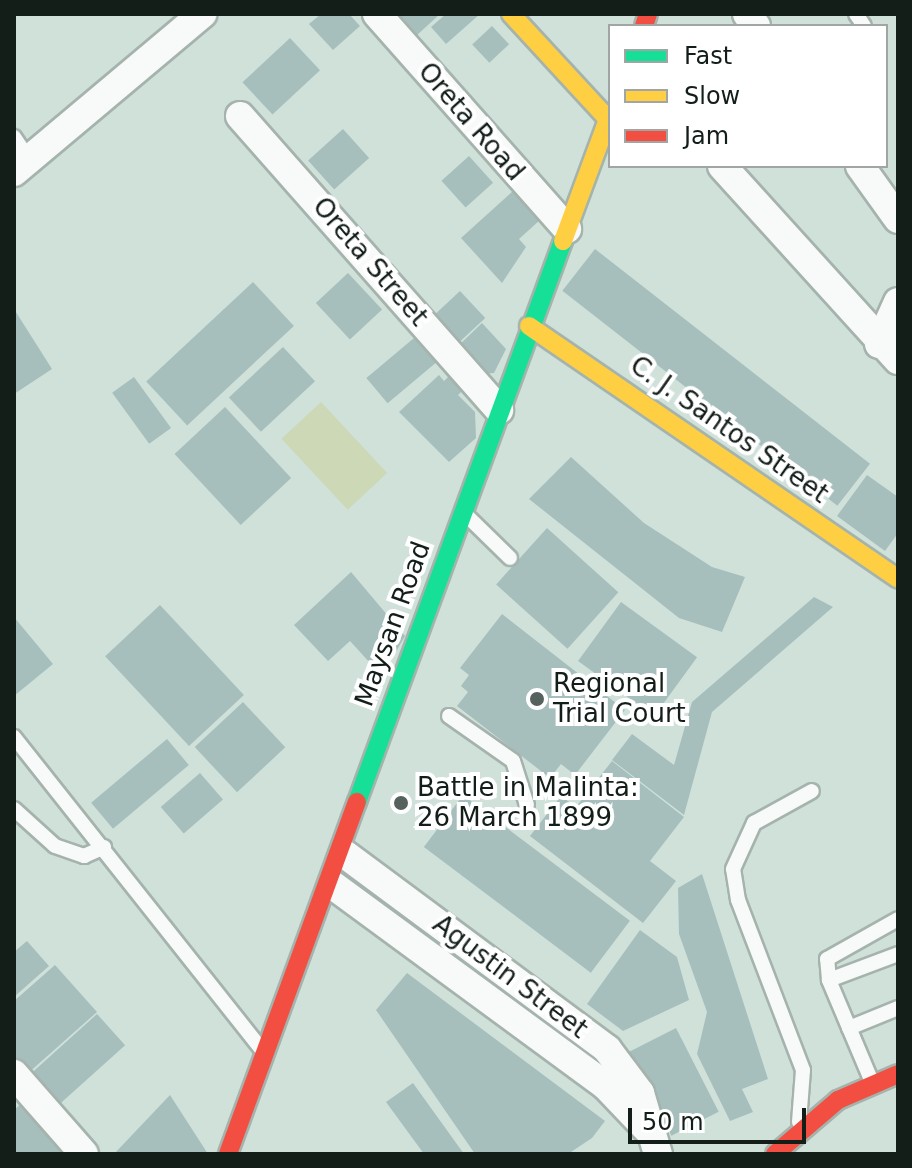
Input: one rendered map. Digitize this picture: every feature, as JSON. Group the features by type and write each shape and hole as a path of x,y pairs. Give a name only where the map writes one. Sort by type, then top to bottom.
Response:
{"main road":[{"path":"511,14 608,115"},
{"name":"Maysan Road","path":"228,1154 331,884 366,759 608,119"},
{"name":"C. J. Santos Street","path":"529,326 898,579"},
{"path":"776,1154 805,1132 838,1100 898,1074"},
{"path":"805,1132 836,1128"}],"street":[{"path":"22,167 202,14"},
{"name":"Oreta Road","path":"377,14 567,229"},
{"name":"Oreta Street","path":"240,116 499,410"},
{"path":"724,168 888,352"},
{"path":"861,168 898,219"},
{"path":"888,352 898,302"},
{"name":"Agustin Street","path":"342,852 607,1049 640,1093 653,1142"},
{"name":"Agustin Street","path":"331,884 606,1086 653,1142"},
{"path":"14,1074 84,1154"}],"lane":[{"path":"14,137 22,167"},
{"path":"462,511 510,558"},
{"path":"449,716 513,761 527,805"},
{"path":"14,737 264,1053"},
{"path":"805,1132 803,1070 738,900 733,869 754,823 812,791"},
{"path":"14,809 64,850 84,856 104,847"},
{"path":"873,1085 829,980 831,950 898,919"},
{"path":"829,980 898,954"},
{"path":"849,1028 898,1008"}],"green space":[{"path":"321,402 387,473 348,510 282,439"}],"building":[{"path":"321,14 349,14 360,26 333,50 309,24"},
{"path":"396,14 440,14 416,36"},
{"path":"446,14 480,14 446,44 431,27"},
{"path":"492,26 509,44 489,63 472,44"},
{"path":"290,38 320,70 272,115 242,82"},
{"path":"343,129 369,158 334,189 308,160"},
{"path":"469,156 493,183 466,208 442,181"},
{"path":"513,191 540,220 519,239 526,247 502,283 461,238"},
{"path":"595,249 870,464 837,506 562,291"},
{"path":"348,273 382,310 350,340 316,303"},
{"path":"253,282 294,326 187,425 146,382"},
{"path":"460,291 485,318 456,345 431,318"},
{"path":"14,309 52,369 14,394"},
{"path":"482,323 506,349 494,373 481,374 456,348"},
{"path":"420,333 441,358 388,403 366,378"},
{"path":"283,347 315,381 261,432 229,397"},
{"path":"453,372 467,386 458,395 475,412 476,438 449,462 399,412 439,375 444,381"},
{"path":"134,377 171,428 149,444 112,393"},
{"path":"225,407 291,478 241,525 175,454"},
{"path":"571,457 644,523 712,567 745,577 722,632 679,618 529,499"},
{"path":"867,475 898,497 898,533 885,551 837,516"},
{"path":"547,528 618,592 567,649 496,584"},
{"path":"351,572 405,636 382,676 350,641 328,661 294,625"},
{"path":"814,597 833,607 712,712 684,815 612,760 632,734 674,765 692,702"},
{"path":"621,602 697,657 654,716 578,661"},
{"path":"160,605 244,695 189,746 105,656"},
{"name":"Regional Trial Court","path":"502,614 625,710 575,775 561,764 550,778 457,706 468,692 461,686 469,675 460,668"},
{"path":"14,617 53,664 14,696"},
{"path":"243,702 285,747 237,792 195,747"},
{"path":"167,739 189,765 113,829 91,803"},
{"path":"612,761 684,817 650,861 676,881 643,923 530,836 561,796 576,807"},
{"path":"200,773 223,799 184,834 161,807"},
{"path":"463,795 630,921 591,973 424,847"},
{"path":"702,874 768,1079 742,1089 753,1112 730,1121 697,1054 707,1012 679,934 678,888"},
{"path":"640,930 677,957 689,1000 623,1031 587,1004"},
{"path":"27,941 49,966 14,997 14,952"},
{"path":"55,965 97,1012 26,1075 14,1062 14,1001"},
{"path":"407,973 605,1121 592,1138 568,1154 475,1154 376,1010"},
{"path":"97,1014 125,1045 55,1108 27,1077"},
{"path":"676,1028 719,1112 671,1136 629,1052"},
{"path":"413,1083 464,1154 424,1154 386,1102"},
{"path":"170,1095 208,1154 114,1154"},
{"path":"22,1103 68,1154 15,1154 14,1110"}],"traffic: fast":[{"path":"357,802 563,241"}],"traffic: slow":[{"path":"511,14 608,119"},
{"path":"563,241 608,119"},
{"path":"529,326 898,579"}],"traffic: jam":[{"path":"645,24 648,14"},
{"path":"228,1154 357,802"},
{"path":"775,1154 838,1100 898,1074"}],"place":[{"name":"Regional Trial Court","path":"537,699"},
{"name":"Battle in Malinta: 26 March 1899","path":"401,803"}]}
